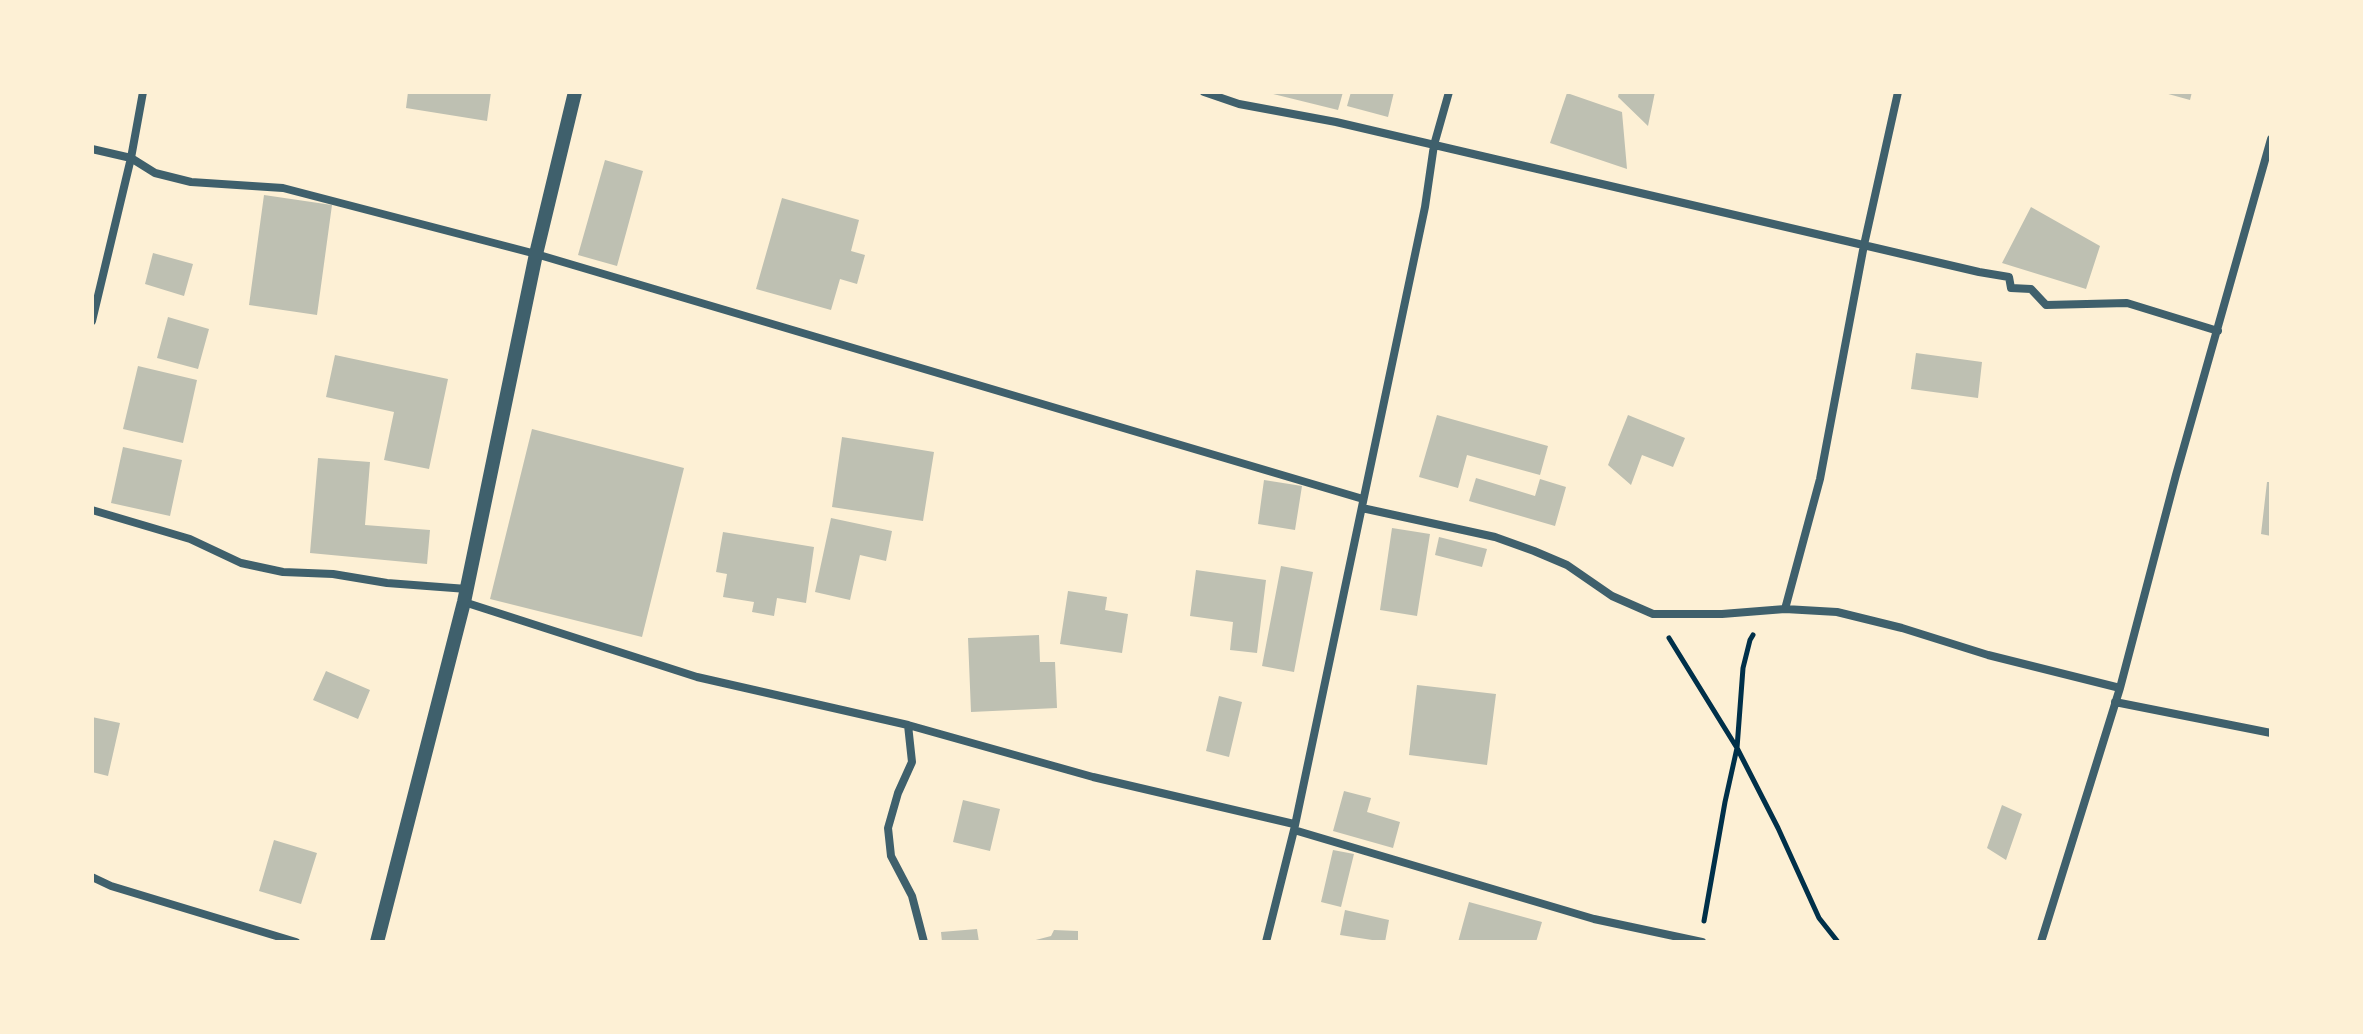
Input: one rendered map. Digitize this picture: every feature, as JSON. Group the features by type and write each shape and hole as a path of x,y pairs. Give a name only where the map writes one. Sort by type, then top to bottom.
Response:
{"street":[{"path":"92,321 131,158 143,92"},
{"path":"377,942 466,596 536,254 575,92"},
{"path":"1204,92 1239,104 1336,122 2009,277 2011,288 2031,289 2046,305 2127,303 2218,331"},
{"path":"1266,942 1294,827 1363,503 1425,207 1434,145 1449,92"},
{"path":"1785,609 1820,479 1864,245 1898,92"},
{"path":"2041,942 2120,688 2176,475 2271,139"},
{"path":"92,149 131,158 155,173 191,182 283,188 536,254 1363,503 1495,537 1567,565 1612,596 1653,614 1722,614 1785,609 1837,612 2120,688"},
{"path":"92,510 190,539 241,563 283,572 333,574 466,596 697,677 908,725 1093,777 1294,827 1594,919 1702,942"},
{"path":"2115,702 2271,733"},
{"path":"908,725 912,762 898,793 888,828 891,856 912,896 924,942"},
{"path":"92,877 111,886 296,942"}],"path":[{"path":"1703,930 1711,873 1737,748 1743,668 1750,640 1765,619 1785,609"},
{"path":"1653,614 1737,748 1819,918 1838,942"}],"building":[{"path":"408,92 491,92 487,121 406,108"},
{"path":"1265,92 1343,92 1338,110"},
{"path":"1351,92 1394,92 1388,117 1347,106"},
{"path":"1619,92 1655,92 1648,126 1618,97"},
{"path":"2161,92 2192,92 2190,100"},
{"path":"1567,93 1622,112 1627,169 1550,143"},
{"path":"605,160 643,171 617,266 578,255"},
{"path":"264,195 332,205 317,315 249,305"},
{"path":"782,198 859,220 851,251 865,255 857,284 840,279 831,310 756,289"},
{"path":"2031,207 2100,246 2086,289 2002,263"},
{"path":"153,253 193,264 184,296 145,284"},
{"path":"168,317 209,329 198,369 157,358"},
{"path":"1916,353 1982,362 1978,398 1911,389"},
{"path":"335,355 448,379 429,469 384,460 394,412 326,397"},
{"path":"138,366 197,380 183,443 123,429"},
{"path":"1437,415 1548,446 1540,475 1467,455 1458,488 1419,477"},
{"path":"1628,415 1685,438 1673,467 1642,455 1631,485 1608,465"},
{"path":"532,429 684,468 642,637 490,599"},
{"path":"842,437 934,452 923,521 832,507"},
{"path":"123,447 182,460 170,516 111,503"},
{"path":"318,458 370,462 365,525 430,530 427,564 310,553"},
{"path":"1476,478 1535,496 1540,479 1566,487 1555,526 1469,501"},
{"path":"1264,480 1302,486 1295,530 1258,524"},
{"path":"2267,482 2271,482 2271,536 2261,534"},
{"path":"831,518 892,531 886,561 860,555 850,600 815,592"},
{"path":"1392,528 1430,534 1417,616 1380,610"},
{"path":"723,532 814,547 806,603 777,598 774,616 752,612 754,602 723,597 727,574 716,572"},
{"path":"1439,537 1487,549 1482,567 1435,555"},
{"path":"1281,566 1313,572 1294,672 1262,666"},
{"path":"1196,570 1266,580 1257,653 1230,650 1233,622 1190,616"},
{"path":"1068,591 1107,597 1105,610 1128,614 1122,653 1060,644"},
{"path":"1039,635 1040,662 1055,662 1057,708 971,712 968,638"},
{"path":"326,671 370,690 358,719 313,700"},
{"path":"1417,685 1496,694 1487,765 1409,755"},
{"path":"1219,696 1242,702 1229,757 1206,751"},
{"path":"92,717 120,723 108,776 92,772"},
{"path":"1344,791 1371,798 1367,812 1400,822 1393,848 1333,831"},
{"path":"963,800 1000,809 990,851 953,842"},
{"path":"2002,805 2022,814 2006,860 1987,848"},
{"path":"274,840 317,853 301,904 259,891"},
{"path":"1333,850 1354,854 1341,907 1321,902"},
{"path":"1469,902 1542,922 1536,942 1458,942"},
{"path":"1345,910 1389,920 1385,942 1340,935"},
{"path":"977,929 979,942 942,942 941,932"},
{"path":"1054,930 1078,931 1078,942 1028,942 1051,936"}]}
